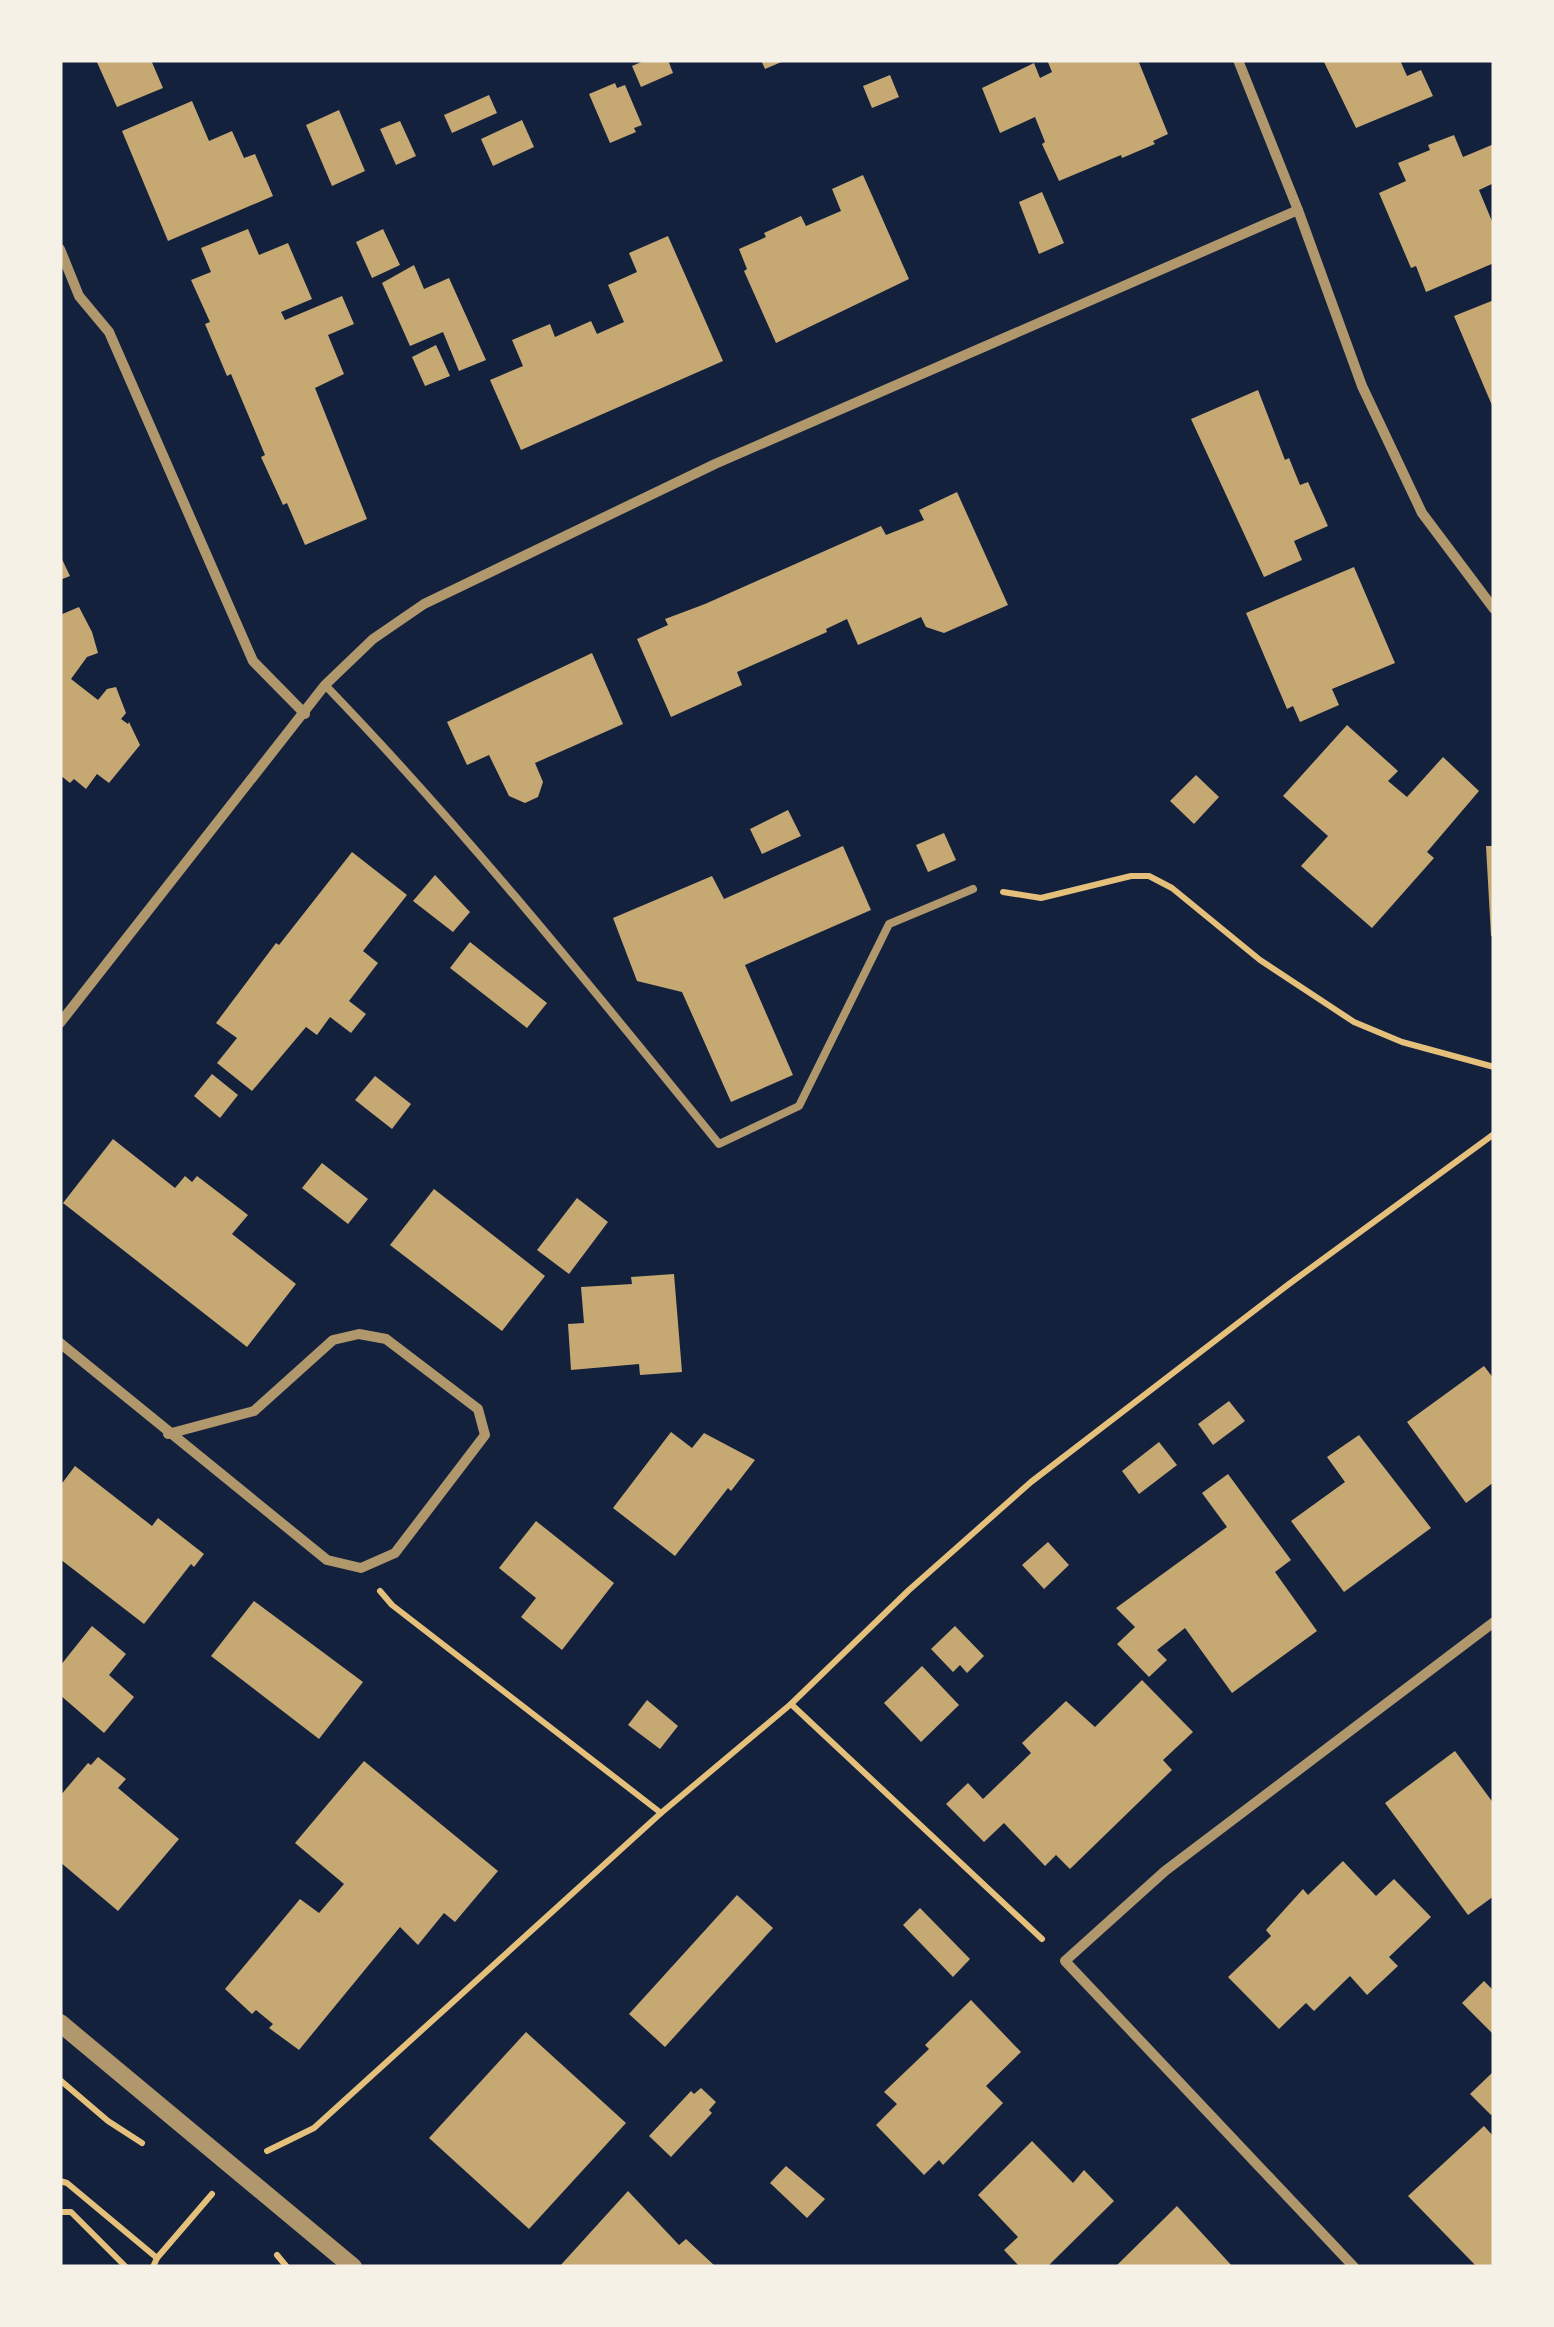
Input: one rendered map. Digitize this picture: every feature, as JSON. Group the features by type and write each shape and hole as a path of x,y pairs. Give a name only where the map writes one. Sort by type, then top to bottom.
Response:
{"street":[{"path":"1238,60 1362,386 1422,513 1494,609"},
{"path":"60,1023 325,685 373,639 424,604 715,464 1298,210"},
{"path":"60,249 80,296 108,332 253,661 305,714"},
{"path":"60,1343 168,1434 327,1560 361,1568 395,1553 484,1435 478,1410 386,1339 359,1334 333,1340 254,1411 168,1434"},
{"path":"1354,2267 1065,1961 1166,1871 1494,1622"},
{"path":"60,2023 353,2267"}],"lane":[{"path":"325,685 574,966 719,1144 799,1106 889,924 973,889"}],"path":[{"path":"973,889 1041,898 1131,876 1149,876 1172,888 1275,972 1354,1022 1420,1048 1494,1067"},
{"path":"153,2267 232,2167 314,2128 661,1813 791,1704 909,1590 1031,1482 1289,1284 1494,1134"},
{"path":"361,1568 392,1605 661,1813"},
{"path":"791,1704 1065,1961"},
{"path":"60,2181 67,2182 157,2258"},
{"path":"60,2212 71,2212 126,2267"}],"building":[{"path":"96,60 151,60 163,88 117,107"},
{"path":"646,60 668,60 673,73 641,87 632,66"},
{"path":"761,60 786,60 765,69"},
{"path":"1047,60 1138,60 1168,134 1153,141 1155,144 1059,181 1035,117 1000,133 982,88 1034,63 1040,78 1052,72"},
{"path":"1323,60 1400,60 1407,76 1421,70 1433,96 1356,128"},
{"path":"890,75 899,97 872,108 863,86"},
{"path":"615,83 617,88 625,85 642,125 634,128 636,132 610,143 589,94"},
{"path":"489,95 497,113 452,133 444,115"},
{"path":"192,101 209,141 232,131 244,158 255,154 273,196 168,241 122,131"},
{"path":"339,110 365,171 332,186 306,125"},
{"path":"522,120 534,147 493,166 481,139"},
{"path":"400,121 416,156 396,165 380,129"},
{"path":"1454,135 1463,157 1494,144 1494,183 1479,190 1494,226 1494,263 1426,292 1416,266 1411,268 1379,193 1406,181 1398,163"},
{"path":"863,175 909,279 776,343 744,271 747,269 739,249 801,216 806,226 841,211 832,189"},
{"path":"1042,192 1064,243 1039,254 1019,202"},
{"path":"248,229 259,255 288,243 312,299 281,312 285,320 342,296 354,324 328,335 344,374 315,388 367,519 305,545 261,457 265,455 205,324 210,322 191,280 211,272 201,248"},
{"path":"383,229 400,265 372,278 356,242"},
{"path":"668,236 723,361 521,450 490,380 523,366 512,340 550,324 555,337 591,321 597,334 624,322 608,285 637,272 629,253"},
{"path":"414,265 424,289 449,278 486,360 459,371 443,332 410,346 382,283"},
{"path":"1494,300 1494,410 1454,316"},
{"path":"436,345 450,376 425,386 412,357"},
{"path":"1258,390 1285,460 1289,458 1300,485 1308,482 1328,526 1294,541 1302,560 1264,577 1191,419"},
{"path":"957,492 1008,605 944,633 926,627 921,617 858,645 847,619 826,629 827,632 737,672 742,685 671,717 637,639 668,625 665,619 881,526 886,535 924,520 919,510"},
{"path":"60,555 70,576 60,580"},
{"path":"1354,567 1395,663 1332,689 1339,705 1300,722 1293,706 1287,709 1246,613"},
{"path":"79,607 98,653 87,657 71,679 98,700 107,689 116,687 126,713 121,719 129,722 140,745 109,783 97,774 86,789 74,779 70,783 60,775 60,615"},
{"path":"592,653 623,724 535,763 543,782 538,797 525,803 509,796 489,755 467,765 447,722"},
{"path":"1347,725 1398,771 1388,781 1407,797 1443,757 1479,791 1427,852 1434,858 1372,928 1301,866 1328,836 1283,796"},
{"path":"1196,775 1219,797 1194,824 1170,801"},
{"path":"788,810 801,836 762,854 750,829"},
{"path":"944,833 956,860 928,872 916,845"},
{"path":"843,846 871,910 745,965 793,1075 731,1102 682,992 637,981 613,918 712,876 724,899"},
{"path":"1486,846 1494,846 1494,936 1491,936"},
{"path":"352,852 407,895 363,951 378,963 349,1001 366,1014 351,1033 330,1017 317,1035 306,1027 252,1091 217,1063 237,1038 216,1023"},
{"path":"435,875 470,912 453,932 413,901"},
{"path":"470,942 547,1003 527,1028 450,968"},
{"path":"212,1074 238,1095 220,1118 194,1096"},
{"path":"375,1076 411,1104 392,1129 355,1100"},
{"path":"113,1139 175,1188 185,1176 192,1182 197,1176 248,1215 232,1234 296,1284 247,1347 63,1203"},
{"path":"322,1163 368,1199 348,1224 302,1188"},
{"path":"434,1189 545,1276 502,1331 390,1245"},
{"path":"577,1198 608,1222 569,1274 537,1250"},
{"path":"674,1274 682,1372 640,1375 639,1364 571,1370 568,1324 584,1323 581,1287 632,1284 631,1277"},
{"path":"1484,1366 1494,1379 1494,1482 1466,1503 1407,1422"},
{"path":"1229,1401 1245,1421 1213,1445 1198,1424"},
{"path":"671,1432 692,1448 704,1433 755,1460 675,1556 613,1508"},
{"path":"1359,1435 1431,1528 1344,1592 1291,1521 1345,1482 1327,1457"},
{"path":"1159,1442 1177,1465 1139,1494 1122,1471"},
{"path":"75,1466 152,1526 158,1518 204,1554 194,1567 191,1564 144,1624 60,1559 60,1486"},
{"path":"1228,1474 1291,1560 1275,1572 1317,1631 1232,1693 1185,1628 1157,1650 1167,1660 1149,1677 1117,1644 1135,1627 1116,1608 1227,1527 1202,1493"},
{"path":"536,1521 614,1583 562,1650 521,1617 536,1598 499,1568"},
{"path":"1048,1542 1069,1565 1044,1589 1022,1565"},
{"path":"254,1601 363,1682 319,1739 211,1656"},
{"path":"92,1626 126,1654 109,1675 134,1697 104,1733 60,1695 60,1666"},
{"path":"955,1626 984,1656 967,1673 960,1665 953,1672 931,1649"},
{"path":"922,1666 959,1705 921,1742 884,1703"},
{"path":"1142,1680 1193,1732 1163,1760 1172,1770 1070,1869 1056,1855 1045,1866 1004,1823 984,1842 946,1804 968,1783 983,1799 1031,1753 1022,1743 1066,1701 1095,1727"},
{"path":"647,1700 678,1726 660,1749 628,1725"},
{"path":"1455,1751 1494,1804 1494,1896 1468,1915 1385,1803"},
{"path":"98,1757 126,1779 118,1788 179,1839 118,1911 60,1862 60,1796"},
{"path":"364,1761 498,1871 455,1922 444,1913 418,1945 400,1927 299,2050 269,2028 273,2024 256,2010 252,2014 225,1989 300,1899 319,1913 344,1884 295,1843"},
{"path":"1343,1861 1376,1896 1394,1879 1431,1917 1389,1957 1398,1966 1367,1995 1350,1976 1314,2011 1306,2003 1279,2029 1228,1977 1271,1936 1266,1930 1303,1889 1308,1895"},
{"path":"737,1895 773,1928 665,2047 629,2014"},
{"path":"920,1908 970,1959 953,1977 903,1925"},
{"path":"1484,1981 1494,1991 1494,2035 1462,2003"},
{"path":"971,2000 1021,2052 986,2086 1003,2103 943,2165 939,2160 924,2175 876,2125 897,2104 884,2092 929,2049 925,2045"},
{"path":"526,2032 626,2123 529,2229 429,2138"},
{"path":"1494,2071 1494,2112 1491,2115 1470,2094"},
{"path":"701,2088 716,2102 709,2110 712,2113 671,2157 649,2136 691,2091 694,2094"},
{"path":"1484,2126 1494,2137 1494,2267 1477,2267 1408,2196"},
{"path":"1032,2141 1073,2183 1084,2170 1114,2201 1047,2267 1020,2267 1004,2250 1018,2237 978,2195"},
{"path":"786,2166 825,2199 807,2218 770,2183"},
{"path":"628,2191 679,2245 686,2239 716,2267 559,2267"},
{"path":"1177,2206 1233,2267 1115,2267"}]}
